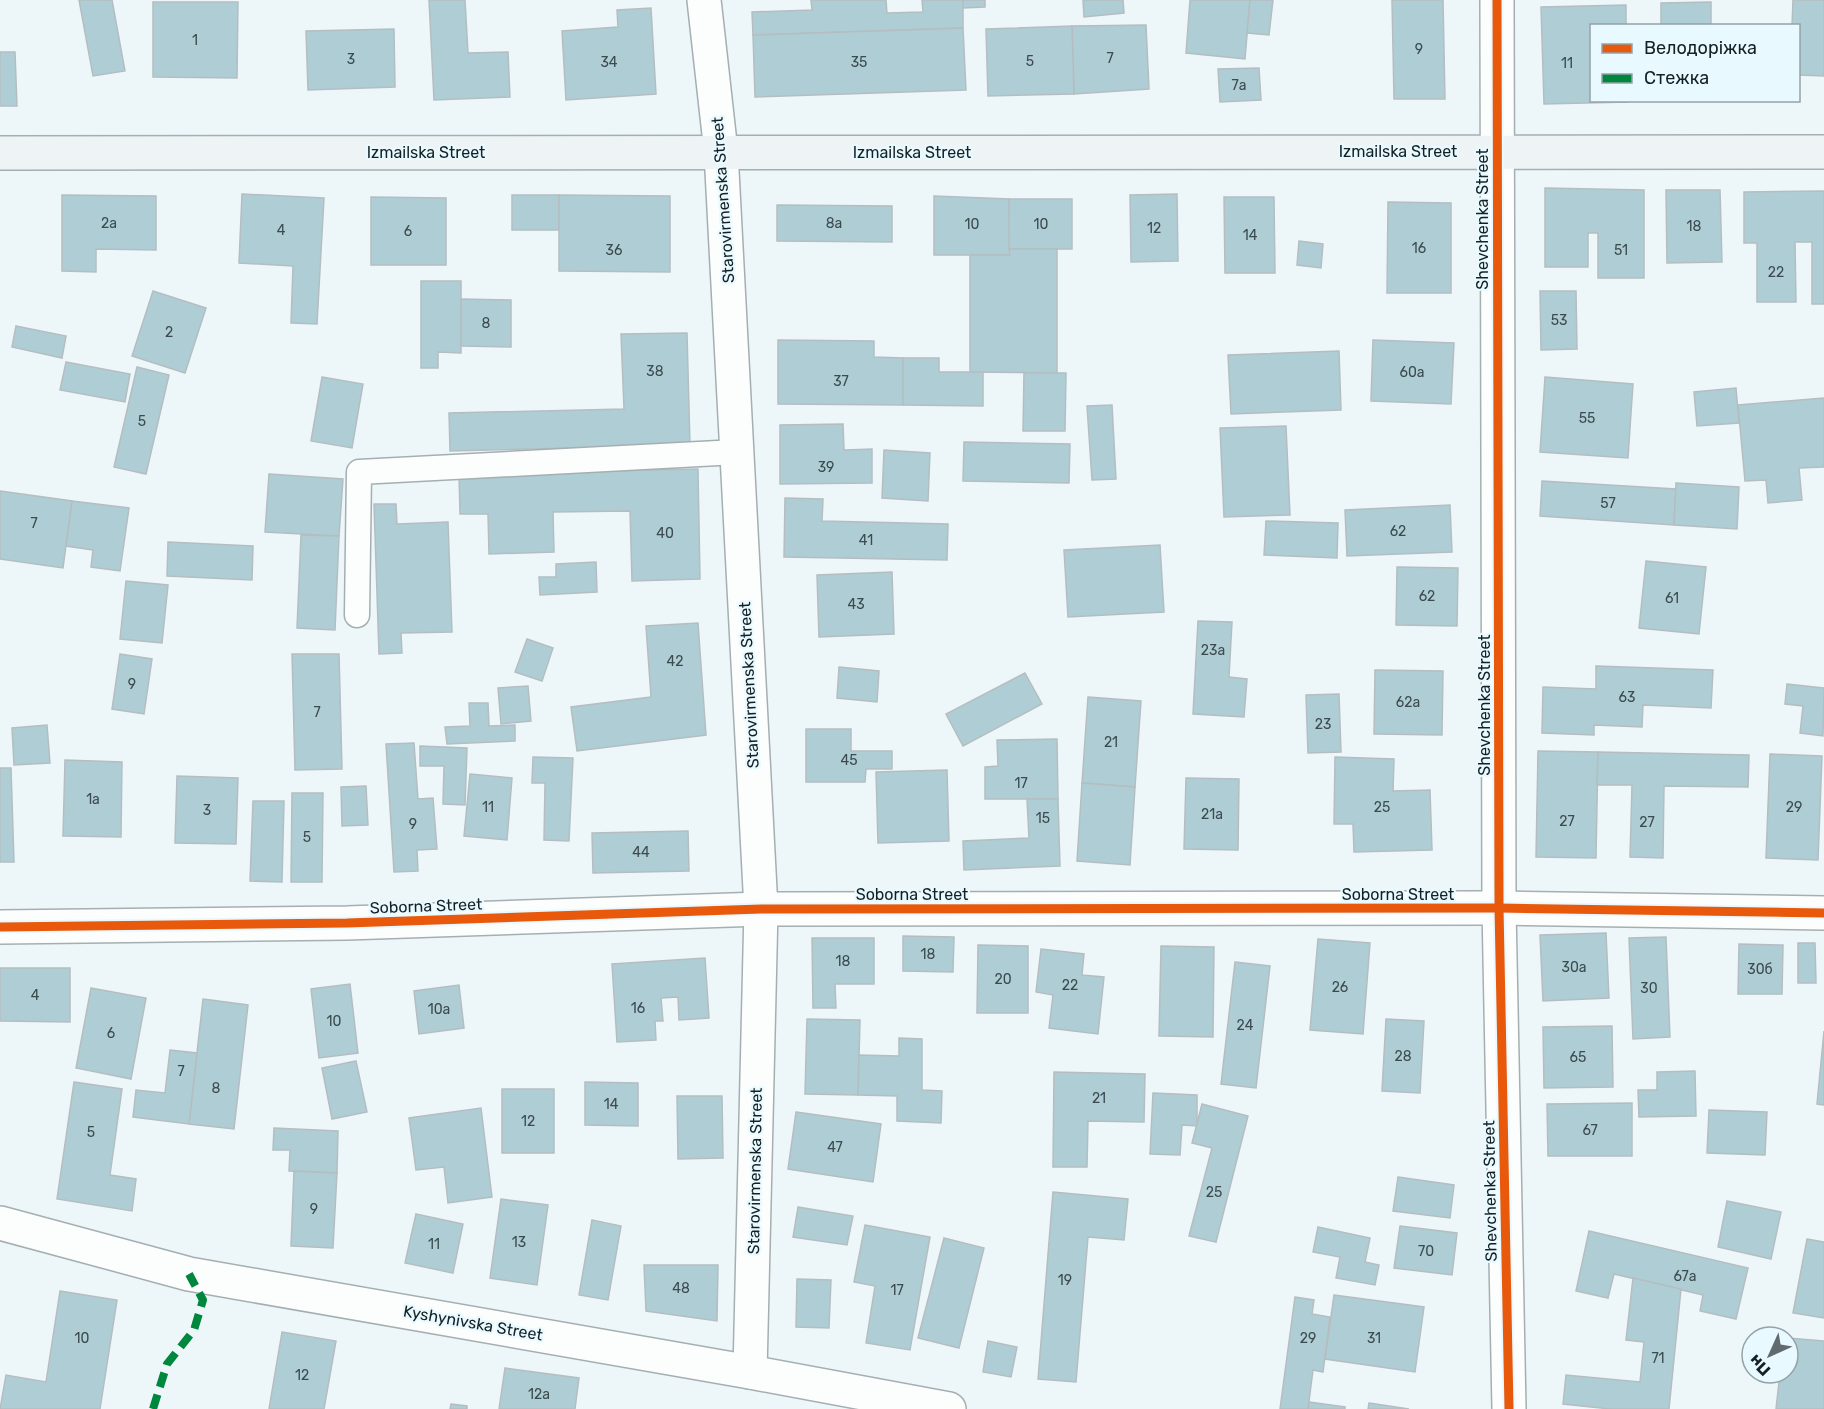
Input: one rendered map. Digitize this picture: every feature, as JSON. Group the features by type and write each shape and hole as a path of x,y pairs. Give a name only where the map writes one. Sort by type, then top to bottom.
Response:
{"main road":[{"name":"Izmailska Street","path":"0,153 1824,152"}],"street":[{"name":"Starovirmenska Street","path":"704,0 721,152 761,909 750,1372"},
{"name":"Shevchenka Street","path":"1497,0 1499,908 1509,1409"},
{"name":"Soborna Street","path":"0,927 347,923 761,909 1499,908 1824,913"},
{"name":"Kyshynivska Street","path":"0,1223 189,1274 949,1409"}],"lane":[{"path":"357,615 359,472 737,452"}],"building":[{"path":"79,0 112,0 125,71 93,76"},
{"path":"429,0 465,0 468,53 508,52 510,97 434,100"},
{"path":"811,0 886,0 887,13 923,12 922,0 963,0 963,28 753,35 752,12 812,10"},
{"path":"963,0 985,0 985,7 963,8"},
{"path":"1083,0 1123,0 1124,13 1084,17"},
{"path":"1190,0 1250,0 1245,59 1186,53"},
{"path":"1250,0 1273,0 1269,35 1247,33"},
{"path":"1392,0 1443,0 1445,99 1394,99"},
{"path":"1793,0 1824,0 1824,76 1800,75 1800,24 1792,24"},
{"path":"153,2 238,2 237,78 153,77"},
{"path":"1711,2 1711,24 1661,24 1661,3"},
{"path":"1626,5 1626,24 1590,24 1590,102 1628,102 1544,104 1541,7"},
{"path":"651,8 656,94 566,100 562,31 618,27 617,10"},
{"path":"1146,25 1149,89 1074,94 1072,26"},
{"path":"1072,26 1074,94 988,96 986,29"},
{"path":"963,28 966,90 755,97 753,35"},
{"path":"394,29 395,87 308,90 306,31"},
{"path":"0,52 15,52 17,106 0,106"},
{"path":"1259,68 1261,100 1220,102 1218,69"},
{"path":"1545,188 1644,190 1644,278 1598,278 1598,233 1588,233 1588,267 1545,267"},
{"path":"1666,190 1720,190 1722,262 1667,263"},
{"path":"1824,191 1824,304 1812,304 1812,242 1795,242 1796,302 1757,302 1757,243 1744,243 1744,192"},
{"path":"242,194 324,198 317,324 291,323 293,266 239,263"},
{"path":"1177,194 1178,261 1131,262 1130,195"},
{"path":"62,195 156,196 156,250 96,249 96,272 62,271"},
{"path":"512,195 559,195 559,230 512,230"},
{"path":"559,195 670,196 670,272 559,271"},
{"path":"934,196 1009,199 1010,255 934,255"},
{"path":"371,197 446,198 446,265 371,265"},
{"path":"1224,197 1274,197 1275,273 1225,273"},
{"path":"1009,199 1072,199 1072,249 1009,249"},
{"path":"1388,202 1451,203 1451,293 1387,293"},
{"path":"777,205 892,206 892,242 777,241"},
{"path":"1299,241 1323,244 1321,268 1297,265"},
{"path":"1009,249 1057,249 1057,373 970,372 970,255 1010,255"},
{"path":"421,281 461,281 461,353 438,352 438,368 421,368"},
{"path":"153,291 206,308 185,373 132,356"},
{"path":"1540,291 1576,291 1577,349 1541,350"},
{"path":"461,299 511,300 511,347 461,346"},
{"path":"16,326 66,336 62,358 12,347"},
{"path":"687,333 690,445 450,451 449,413 624,409 621,334"},
{"path":"778,340 874,341 874,357 903,358 903,405 778,404"},
{"path":"1373,340 1454,343 1451,404 1371,401"},
{"path":"1339,351 1341,410 1231,414 1228,355"},
{"path":"903,358 939,358 939,372 983,372 983,406 903,405"},
{"path":"66,362 130,374 125,402 60,390"},
{"path":"137,367 169,375 146,474 114,467"},
{"path":"1024,373 1066,373 1065,431 1023,431"},
{"path":"322,377 363,384 352,448 311,441"},
{"path":"1545,377 1633,384 1628,458 1540,452"},
{"path":"1736,388 1739,423 1697,426 1694,392"},
{"path":"1824,398 1824,467 1799,468 1802,500 1768,503 1766,480 1745,481 1738,405"},
{"path":"1112,405 1116,479 1092,480 1087,406"},
{"path":"843,424 844,450 872,449 872,483 780,484 780,425"},
{"path":"1286,426 1290,515 1224,517 1220,428"},
{"path":"964,442 1070,444 1069,483 963,481"},
{"path":"884,450 930,453 928,501 882,498"},
{"path":"698,469 700,579 632,581 630,511 553,512 554,552 489,554 488,514 460,514 459,474"},
{"path":"269,474 343,479 339,536 265,532"},
{"path":"1542,481 1676,489 1674,525 1540,516"},
{"path":"1676,483 1739,487 1737,529 1674,525"},
{"path":"0,491 72,501 63,568 0,559"},
{"path":"785,498 823,499 822,521 948,524 947,560 784,557"},
{"path":"72,501 129,508 120,571 91,567 93,550 66,546"},
{"path":"374,504 396,504 397,524 448,522 452,632 401,633 402,653 379,654"},
{"path":"1450,505 1452,552 1347,556 1345,510"},
{"path":"1266,521 1338,523 1337,558 1264,555"},
{"path":"301,535 339,536 335,630 297,628"},
{"path":"168,542 253,546 252,580 167,576"},
{"path":"1160,545 1164,612 1068,617 1064,550"},
{"path":"1646,561 1706,567 1699,634 1639,628"},
{"path":"596,562 597,592 540,595 539,577 556,577 556,564"},
{"path":"1397,567 1458,568 1457,626 1396,625"},
{"path":"892,572 894,634 819,637 817,575"},
{"path":"126,581 168,585 162,643 120,639"},
{"path":"1198,621 1232,622 1229,677 1247,679 1244,717 1193,714"},
{"path":"698,623 706,735 577,751 571,707 651,697 646,626"},
{"path":"527,639 553,648 542,681 515,672"},
{"path":"120,654 152,659 144,714 112,709"},
{"path":"292,654 339,654 342,769 295,770"},
{"path":"1596,666 1713,670 1711,708 1643,705 1642,727 1594,725 1594,735 1542,733 1543,687 1596,689"},
{"path":"839,667 879,671 877,702 837,698"},
{"path":"1375,670 1443,671 1442,735 1374,734"},
{"path":"1025,673 1042,704 963,746 946,714"},
{"path":"1787,684 1824,688 1823,736 1800,733 1803,706 1785,704"},
{"path":"528,686 531,721 501,724 498,688"},
{"path":"1339,694 1341,752 1308,753 1306,695"},
{"path":"1088,697 1141,701 1135,787 1082,783"},
{"path":"469,703 488,703 489,726 515,725 515,741 447,744 445,727 470,726"},
{"path":"47,725 50,763 14,765 12,728"},
{"path":"806,729 851,729 851,751 892,751 892,769 866,769 865,782 806,782"},
{"path":"1057,739 1058,799 985,799 985,767 998,766 997,740"},
{"path":"414,743 418,799 433,798 437,849 417,850 418,871 394,872 386,744"},
{"path":"420,746 467,748 465,805 443,804 444,766 420,766"},
{"path":"1538,751 1598,752 1596,858 1536,857"},
{"path":"1598,752 1749,755 1748,787 1664,786 1663,858 1630,857 1632,785 1597,785"},
{"path":"1770,754 1822,756 1818,860 1766,858"},
{"path":"533,757 573,758 569,841 544,840 545,783 532,783"},
{"path":"1335,757 1394,759 1393,791 1430,790 1432,850 1354,852 1353,824 1334,824"},
{"path":"65,760 122,762 121,837 63,836"},
{"path":"0,768 11,768 14,862 0,862"},
{"path":"947,770 949,841 878,843 876,772"},
{"path":"470,774 512,778 507,840 464,836"},
{"path":"177,776 238,778 236,844 175,843"},
{"path":"1186,778 1239,779 1238,850 1184,849"},
{"path":"1082,783 1135,787 1130,865 1077,861"},
{"path":"366,786 368,825 342,826 341,787"},
{"path":"292,793 323,793 322,882 291,882"},
{"path":"1027,799 1058,799 1060,866 964,870 963,841 1029,838"},
{"path":"253,801 284,801 282,882 250,881"},
{"path":"688,831 689,871 593,873 592,833"},
{"path":"1606,933 1609,998 1543,1001 1540,935"},
{"path":"903,936 954,937 953,972 903,971"},
{"path":"1666,937 1670,1037 1633,1039 1629,938"},
{"path":"812,938 874,938 874,984 835,984 836,1008 813,1008"},
{"path":"1318,939 1370,943 1363,1034 1310,1030"},
{"path":"1798,943 1815,943 1816,983 1798,983"},
{"path":"1739,944 1783,945 1782,994 1738,994"},
{"path":"978,945 1028,946 1028,1013 977,1013"},
{"path":"1161,946 1214,947 1213,1037 1159,1036"},
{"path":"1041,949 1084,954 1082,975 1104,977 1098,1034 1049,1028 1053,995 1036,992"},
{"path":"705,958 709,1018 679,1020 678,997 661,998 663,1021 655,1021 656,1040 617,1042 612,964"},
{"path":"1235,962 1270,966 1256,1088 1221,1084"},
{"path":"0,968 70,968 70,1022 0,1021"},
{"path":"350,984 358,1053 319,1058 311,989"},
{"path":"459,985 464,1028 419,1034 414,991"},
{"path":"91,988 146,998 131,1079 76,1068"},
{"path":"203,999 248,1005 234,1129 189,1124"},
{"path":"807,1019 860,1020 858,1095 805,1094"},
{"path":"1386,1019 1424,1021 1420,1093 1382,1091"},
{"path":"1612,1026 1613,1087 1544,1088 1543,1027"},
{"path":"1824,1031 1824,1105 1817,1104"},
{"path":"899,1038 922,1039 922,1090 942,1091 941,1123 897,1121 897,1096 858,1095 859,1055 899,1056"},
{"path":"170,1050 197,1053 189,1124 133,1117 136,1090 165,1093"},
{"path":"356,1061 367,1112 332,1119 322,1068"},
{"path":"1695,1071 1696,1116 1639,1117 1638,1090 1657,1090 1657,1072"},
{"path":"1054,1072 1145,1074 1144,1122 1088,1121 1087,1167 1053,1167"},
{"path":"74,1082 122,1089 110,1175 136,1179 132,1211 57,1199"},
{"path":"585,1082 638,1083 638,1126 585,1125"},
{"path":"502,1089 554,1089 554,1153 502,1153"},
{"path":"1153,1093 1197,1095 1197,1126 1182,1125 1180,1155 1150,1154"},
{"path":"677,1096 722,1096 723,1158 678,1159"},
{"path":"1632,1103 1632,1156 1548,1156 1547,1104"},
{"path":"1202,1104 1248,1116 1216,1242 1189,1236 1212,1148 1192,1143"},
{"path":"481,1108 492,1197 448,1203 444,1167 416,1170 409,1118"},
{"path":"1709,1110 1767,1112 1765,1155 1707,1153"},
{"path":"796,1112 881,1124 873,1182 788,1169"},
{"path":"274,1128 338,1131 337,1173 289,1171 290,1150 273,1150"},
{"path":"294,1171 337,1173 333,1248 291,1246"},
{"path":"1398,1177 1454,1185 1450,1218 1393,1211"},
{"path":"1053,1192 1128,1199 1124,1240 1088,1237 1076,1382 1038,1379"},
{"path":"501,1199 548,1205 537,1285 490,1278"},
{"path":"1727,1201 1781,1212 1771,1259 1718,1247"},
{"path":"798,1207 853,1216 847,1245 793,1237"},
{"path":"416,1214 463,1224 453,1273 405,1263"},
{"path":"592,1220 621,1226 608,1300 579,1295"},
{"path":"865,1225 930,1237 910,1350 866,1343 875,1286 854,1282"},
{"path":"1400,1226 1457,1233 1452,1275 1394,1268"},
{"path":"1318,1227 1370,1238 1365,1262 1379,1265 1375,1285 1336,1278 1340,1257 1313,1252"},
{"path":"1589,1231 1748,1268 1736,1319 1700,1311 1703,1295 1614,1274 1608,1298 1576,1291"},
{"path":"944,1238 984,1248 959,1348 918,1338"},
{"path":"1807,1239 1824,1242 1824,1318 1793,1313"},
{"path":"644,1265 718,1265 717,1321 646,1311"},
{"path":"1633,1278 1681,1289 1669,1409 1610,1409 1563,1404 1566,1375 1640,1382 1644,1342 1626,1340"},
{"path":"797,1279 831,1280 829,1328 796,1327"},
{"path":"60,1291 117,1300 100,1409 0,1409 6,1375 46,1382"},
{"path":"1334,1295 1424,1307 1415,1372 1325,1359"},
{"path":"1295,1297 1314,1300 1312,1314 1330,1317 1323,1372 1313,1370 1308,1409 1280,1409"},
{"path":"282,1332 336,1341 324,1409 269,1409"},
{"path":"1800,1339 1824,1341 1824,1409 1776,1409 1779,1385 1800,1385"},
{"path":"988,1341 1017,1347 1011,1377 983,1372"},
{"path":"505,1368 579,1378 575,1409 499,1409"},
{"path":"1309,1402 1345,1407 1345,1409 1308,1409"},
{"path":"1369,1403 1409,1409 1368,1409"},
{"path":"451,1404 467,1406 467,1409 450,1409"}],"marked path":[{"path":"153,1409 167,1364 194,1330 203,1300 189,1274"}],"cycle path":[{"path":"1497,0 1499,908 1509,1409"},
{"path":"0,927 347,923 761,909 1499,908 1824,913"}]}
